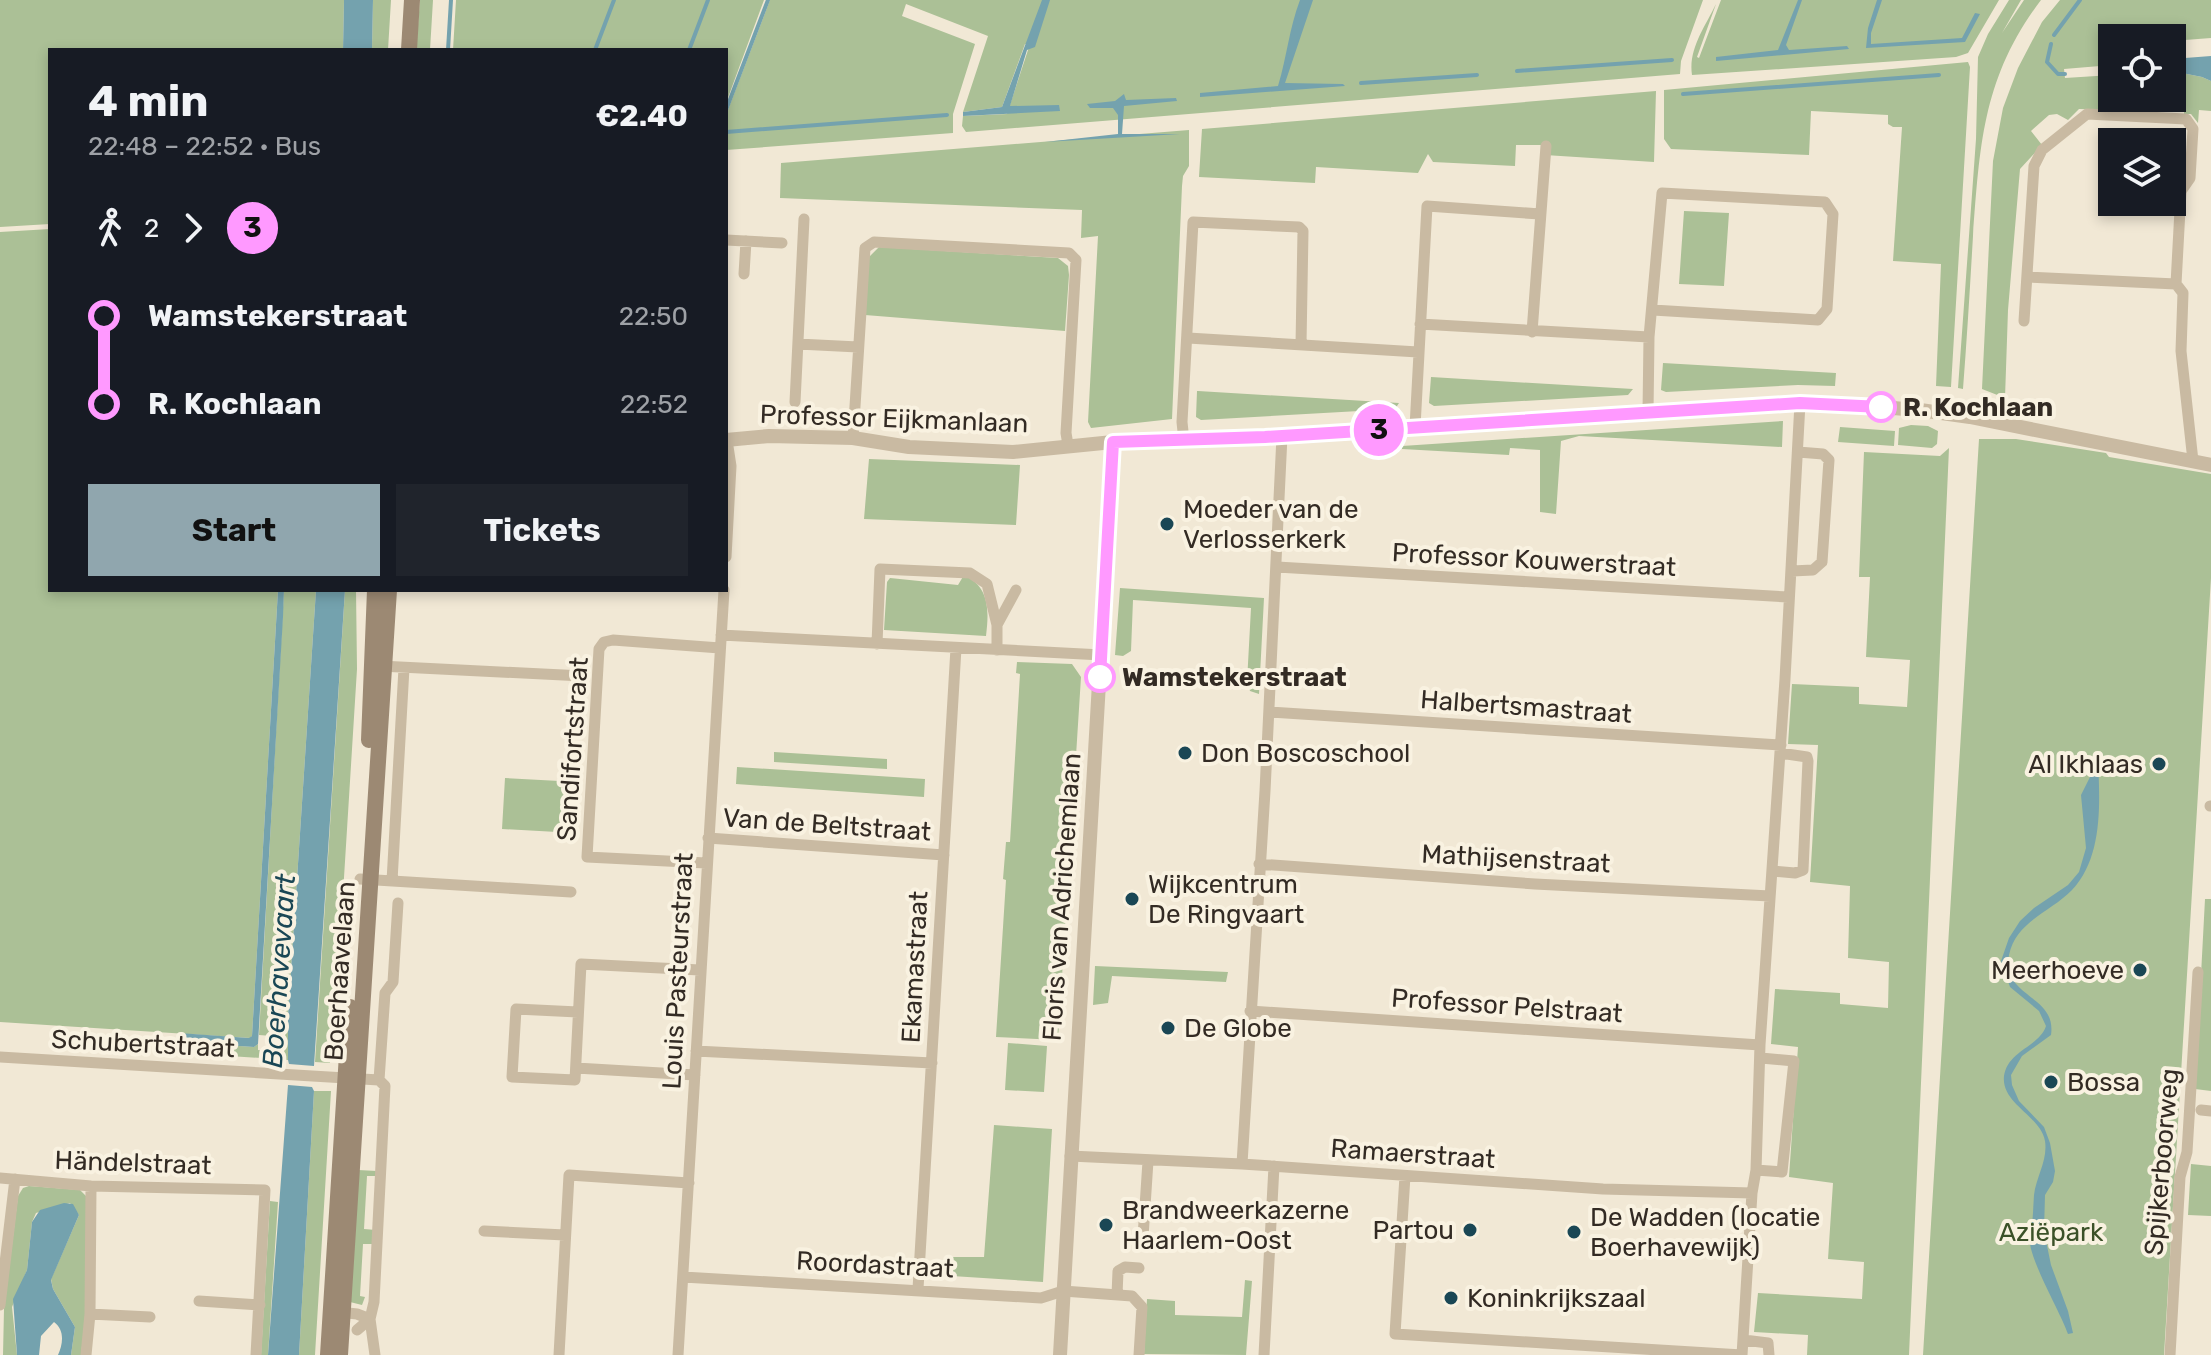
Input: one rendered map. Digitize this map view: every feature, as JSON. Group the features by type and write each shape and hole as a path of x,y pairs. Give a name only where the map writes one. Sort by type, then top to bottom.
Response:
{"main road":[{"path":"409,48 412,0"},
{"name":"Boerhaavelaan","path":"375,592 379,666"},
{"name":"Boerhaavelaan","path":"340,1355 337,1312 350,1078 379,666 389,592"},
{"name":"Boerhaavelaan","path":"328,1355 337,1312"}],"street":[{"path":"2024,321 2034,166 2042,150 2087,114 2186,119 2193,129 2190,178 2181,191 2176,284 2183,293 2181,351 2193,461"},
{"path":"1532,332 1546,146"},
{"path":"1648,412 1649,337 1662,193 1825,202 1833,214 1827,309 1818,320 1653,310"},
{"path":"1415,427 1427,206 1540,214"},
{"path":"795,402 804,219"},
{"path":"1184,441 1182,422 1193,222 1299,227 1303,231 1301,345"},
{"path":"728,240 782,243"},
{"path":"744,274 746,241"},
{"path":"853,438 865,248 874,242 1069,253 1076,260 1066,433 1068,445"},
{"path":"2028,277 2176,284"},
{"path":"1420,324 1649,337"},
{"path":"1188,338 1418,352"},
{"path":"798,344 858,347"},
{"path":"1405,1176 1395,1334 1742,1355 1756,1170 1760,1045 1792,571 1800,403"},
{"name":"Professor Eijkmanlaan","path":"728,440 769,436 853,438 909,447 1013,452 1113,442 1282,436 1800,403 1902,408 1970,417 2211,465"},
{"path":"1242,1164 1282,436"},
{"name":"Floris van Adrichemlaan","path":"1060,1355 1113,442"},
{"path":"728,446 731,466 728,507"},
{"path":"1792,571 1813,570 1822,562 1829,460 1823,454 1798,452"},
{"name":"Professor Kouwerstraat","path":"1277,567 1788,597"},
{"path":"877,644 880,569 970,573 987,584 997,625 997,650"},
{"path":"997,625 1016,590"},
{"name":"Louis Pasteurstraat","path":"678,1355 724,592"},
{"name":"Sandifortstraat","path":"706,863 587,857 599,649 604,642 613,640 721,642"},
{"path":"721,642 877,644 1102,655"},
{"name":"Ekamastraat","path":"918,1289 956,648"},
{"path":"379,666 583,676"},
{"path":"392,881 404,668"},
{"name":"Halbertsmastraat","path":"1269,712 1780,749"},
{"path":"1773,871 1795,873 1803,870 1808,761 1807,757 1780,749"},
{"name":"Van de Beltstraat","path":"708,838 944,855"},
{"name":"Mathijsenstraat","path":"1259,864 1535,884 1770,896"},
{"path":"365,879 571,892"},
{"path":"375,1355 370,1319 374,1302 385,1100 385,1086 379,1080 385,993 393,982 398,903"},
{"path":"578,1012 516,1009 512,1077 575,1080 581,964 700,970"},
{"name":"Spijkerboorweg","path":"2170,1355 2180,1177 2187,1152 2198,972"},
{"name":"Professor Pelstraat","path":"1250,1011 1760,1045"},
{"path":"696,1051 932,1063"},
{"name":"Schubertstraat","path":"0,1057 379,1080"},
{"path":"1756,1170 1782,1172 1794,1061 1761,1058"},
{"path":"576,1068 695,1075"},
{"name":"Ramaerstraat","path":"1070,1156 1242,1164 1614,1189 1752,1193"},
{"path":"1143,1237 1148,1161"},
{"path":"1264,1355 1274,1166"},
{"path":"559,1355 569,1175 689,1183"},
{"name":"Händelstraat","path":"0,1178 91,1186 265,1190 260,1305"},
{"path":"0,1305 15,1179"},
{"path":"86,1355 90,1314 91,1186"},
{"path":"484,1231 565,1235"},
{"path":"1139,1268 1125,1267 1118,1271 1117,1295 1132,1296 1142,1307 1139,1355"},
{"name":"Roordastraat","path":"683,1277 1041,1298 1063,1291 1117,1295"},
{"path":"199,1301 260,1305 256,1355"},
{"path":"337,1312 370,1319"},
{"path":"90,1314 150,1317"},
{"path":"357,1330 370,1319"},
{"path":"1744,1340 1768,1343 1769,1355"}],"green space":[{"path":"0,0 344,0 343,48 48,48 48,224 0,227"},
{"path":"373,0 391,0 388,48 372,48"},
{"path":"420,0 433,0 430,48 416,48"},
{"path":"456,0 764,0 728,98 728,48 453,48"},
{"path":"770,0 1703,0 1681,61 1680,74 966,132 962,126 963,116 1007,114 1030,44 1025,44 1002,107 963,112 988,36 906,4 902,16 975,44 953,114 953,133 728,150 728,110"},
{"path":"1721,0 1999,0 1968,53 1956,57 1692,75 1695,47 1716,4 1699,58"},
{"path":"2009,0 2021,0 2002,33 2024,0 2041,0 2007,56 1996,84 1982,141 1963,389 1958,388 1976,139 1978,57"},
{"path":"2060,0 2211,0 2211,38 2186,40 2186,24 2098,24 2098,66 2064,69 2065,78 2098,76 2098,110 2079,109 2068,120 2057,114 2049,115 2031,131 2042,145 2020,169 2008,310 2005,398 1982,389 1993,161 2003,108 2018,68 2042,22"},
{"path":"1968,62 1951,387 1936,386 1941,264 1893,261 1902,127 1888,124 1888,115 1811,111 1809,155 1671,149 1664,139 1664,90"},
{"path":"2186,74 2211,81 2211,111 2199,110 2198,123 2191,114 2184,114"},
{"path":"1656,91 1654,162 1545,155 1545,145 1516,145 1515,166 1433,162 1428,154 1418,173 1316,167 1315,183 1199,177 1202,129"},
{"path":"1189,130 1189,166 1182,186 1172,419 1091,428 1088,422 1098,236 1081,238 1082,210 780,198 781,163"},
{"path":"1684,211 1729,213 1724,286 1679,284"},
{"path":"48,229 48,592 278,592 250,1038 0,1022 0,232"},
{"path":"879,247 1058,258 1068,266 1069,275 1065,331 865,315 869,257"},
{"path":"1663,363 1836,373 1835,386 1666,392 1661,390"},
{"path":"1431,377 1633,389 1628,395 1434,406 1429,403"},
{"path":"1197,391 1399,403 1395,409 1201,420 1196,417"},
{"path":"1783,421 1782,447 1579,436 1561,441 1556,514 1540,512 1540,450 1510,448 1509,455 1402,449 1402,446"},
{"path":"1928,426 1938,431 1937,444 1932,448 1898,445 1899,428"},
{"path":"1840,427 1895,431 1894,446 1838,442"},
{"name":"Aziëpark","path":"1979,439 2016,439 2211,474 2211,578 2164,1355 1923,1355"},
{"path":"1949,448 1909,1355 1807,1355 1808,1335 1754,1332 1758,1293 1862,1299 1864,1262 1828,1259 1833,1183 1789,1177 1798,1047 1771,1044 1775,989 1840,993 1840,1004 1888,1008 1889,962 1848,958 1850,886 1810,882 1818,745 1788,744 1792,684 1859,687 1859,704 1907,707 1910,660 1866,657 1870,577 1859,577 1864,452 1940,456"},
{"path":"869,459 1020,465 1016,525 864,519"},
{"path":"964,575 979,586 986,601 986,636 884,630 887,582 890,578 958,585"},
{"path":"1120,588 1264,598 1259,694 1250,691 1247,682 1251,608 1133,600 1131,651 1123,656 1115,655"},
{"path":"284,592 316,592 288,1016 288,1060 277,1060 276,1046 274,1068 270,1068 272,1036 259,1035"},
{"path":"345,592 356,592 357,669 333,1054 330,1054 330,1063 315,1062"},
{"path":"1017,662 1072,664 1081,677 1058,1040 996,1037 1006,880 1003,879 1006,842 1010,842 1020,674 1016,673"},
{"path":"774,752 887,759 887,769 774,762"},
{"path":"737,767 925,779 924,797 736,784"},
{"path":"505,778 578,782 575,833 502,829"},
{"path":"2205,899 2211,899 2211,1091 2195,1089"},
{"path":"1095,966 1228,972 1226,982 1112,976 1108,1003 1093,1005"},
{"path":"167,1041 254,1047 258,1044 258,1050 265,1051 264,1061 261,1058 166,1052"},
{"path":"1008,1043 1047,1046 1044,1092 1005,1090"},
{"path":"314,1091 331,1091 315,1355 299,1355"},
{"path":"994,1125 1052,1129 1043,1282 951,1274 952,1257 984,1257"},
{"path":"2191,1164 2211,1166 2211,1216 2188,1215"},
{"path":"358,1170 377,1171 377,1176 367,1176 364,1229 376,1230 372,1244 363,1244 360,1296 365,1297 362,1305 350,1302"},
{"path":"23,1188 80,1190 87,1197 86,1311 81,1355 71,1355 75,1327 53,1289 51,1279 79,1215 70,1203 36,1213 32,1222 27,1270 12,1307 17,1355 3,1355 4,1309 18,1196"},
{"path":"270,1201 278,1202 268,1355 261,1355"},
{"path":"1245,1280 1252,1281 1246,1355 1144,1354 1147,1299 1175,1301 1175,1315 1242,1317"}],"water":[{"path":"344,0 373,0 372,48 343,48"},
{"path":"1042,0 1050,0 1035,47 1027,50 1010,106 1059,105 1060,111 963,116 963,112 1002,107"},
{"path":"1300,0 1313,0 1285,83 1345,86 1200,97 1200,93 1278,86"},
{"path":"1798,0 1802,0 1786,45 1789,50 1847,46 1849,49 1716,61 1716,57 1778,50"},
{"path":"1877,0 1882,0 1871,33 1871,44 1962,38 1975,13 1980,14 1965,42 1866,48 1868,28"},
{"path":"2211,56 2211,81 2186,74 2186,58"},
{"path":"1124,94 1126,100 1176,98 1177,101 1124,106 1122,134 1180,134 1045,142 1118,134 1118,115 1113,108 1090,108 1087,104 1115,101"},
{"path":"278,592 284,592 258,1044 254,1047 179,1042 175,1039 179,1033 252,1036"},
{"path":"316,592 345,592 314,1066 289,1064 288,1016"},
{"path":"2098,761 2097,829 2089,862 2082,877 2064,898 2026,925 2013,943 2009,955 2013,980 2046,1011 2051,1022 2051,1035 2022,1056 2011,1075 2019,1101 2044,1127 2050,1143 2055,1171 2045,1195 2044,1231 2051,1265 2068,1311 2073,1333 2068,1334 2038,1270 2030,1245 2035,1188 2045,1155 2045,1141 2036,1124 2008,1094 2004,1076 2011,1060 2037,1039 2046,1026 2039,1011 2010,987 2001,961 2009,938 2020,921 2068,885 2079,872 2086,848 2081,795"},
{"path":"288,1085 312,1087 314,1091 299,1355 268,1355"},
{"path":"64,1203 73,1204 79,1215 51,1280 75,1327 71,1355 58,1355 62,1337 54,1322 41,1336 39,1355 17,1355 13,1299 27,1270 32,1222 40,1210"}],"waterway":[{"path":"448,48 451,0"},
{"path":"596,48 614,0"},
{"path":"690,48 708,0"},
{"path":"728,105 768,0"},
{"path":"2054,35 2080,0"},
{"path":"2051,44 2047,62 2058,74 2065,74"},
{"path":"1517,71 1672,60"},
{"path":"1361,83 1477,75"},
{"path":"1683,94 1939,75"},
{"path":"728,132 947,115"}],"bus line":[{"name":"3","path":"1100,677 1113,442 1265,437 1800,403 1881,407"}],"place":[{"name":"R. Kochlaan","path":"1881,407"},
{"name":"Moeder van de Verlosserkerk","path":"1167,524"},
{"name":"Wamstekerstraat","path":"1100,677"},
{"name":"Don Boscoschool","path":"1185,753"},
{"name":"Al Ikhlaas","path":"2159,764"},
{"name":"Wijkcentrum De Ringvaart","path":"1132,899"},
{"name":"Meerhoeve","path":"2140,970"},
{"name":"De Globe","path":"1168,1028"},
{"name":"Bossa","path":"2051,1082"},
{"name":"Brandweerkazerne Haarlem-Oost","path":"1106,1225"},
{"name":"Partou","path":"1470,1230"},
{"name":"De Wadden (locatie Boerhavewijk)","path":"1574,1232"},
{"name":"Koninkrijkszaal","path":"1451,1298"}],"water label":[{"name":"Boerhavevaart","path":"279,971"}]}
